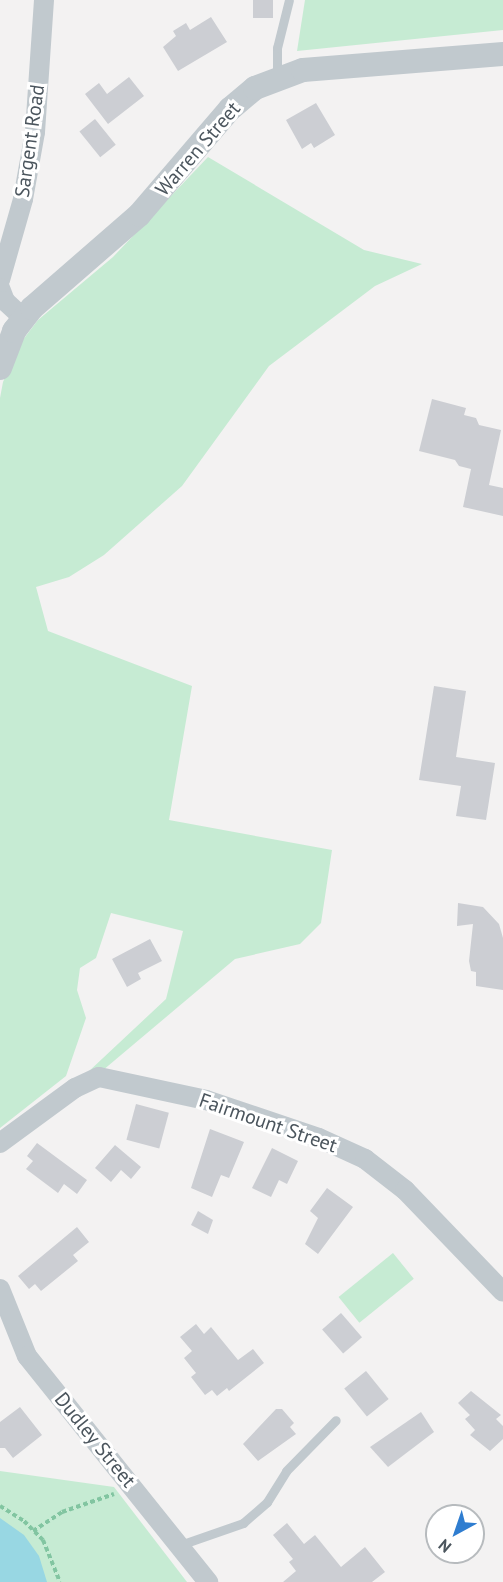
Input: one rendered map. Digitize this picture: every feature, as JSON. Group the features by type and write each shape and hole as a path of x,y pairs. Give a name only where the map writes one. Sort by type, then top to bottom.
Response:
{"street":[{"name":"Sargent Road","path":"0,280 23,199 35,132 44,0"},
{"name":"Warren Street","path":"0,368 9,341 23,318 63,277 139,215 242,98 277,77 303,70 503,54"},
{"path":"0,288 5,302 23,318"},
{"name":"Fairmount Street","path":"0,1143 75,1088 99,1077 206,1100 319,1138 365,1159 405,1190 503,1292"},
{"name":"Dudley Street","path":"0,1288 3,1317 27,1356 208,1582"}],"lane":[{"path":"277,77 278,48 289,0"},
{"path":"178,1546 243,1523 267,1502 286,1471 336,1420"}],"path":[{"path":"33,1531 62,1512 98,1502 121,1490"},
{"path":"0,1506 33,1531 53,1559 60,1582"}],"green space":[{"path":"305,0 503,0 503,30 297,51"},
{"path":"208,157 364,250 422,264 375,286 269,366 182,486 104,555 69,577 36,587 48,631 192,686 169,820 332,850 321,923 300,944 235,959 102,1071 87,1073 166,999 183,931 111,913 96,958 80,968 77,990 86,1018 66,1076 0,1128 0,398 3,382 22,341 38,320 113,257"},
{"path":"393,1253 414,1279 359,1323 339,1297"},
{"path":"0,1471 114,1487 187,1582 0,1582"}],"water":[{"path":"0,1518 24,1535 39,1556 47,1582 0,1582"}],"building":[{"path":"253,0 273,0 273,18 253,18"},
{"path":"211,17 227,42 178,71 163,47 176,36 173,31 186,23 190,30"},
{"path":"129,77 144,96 108,124 85,94 99,83 107,94"},
{"path":"316,103 335,135 314,148 311,143 302,149 286,120"},
{"path":"95,119 116,145 100,157 79,132"},
{"path":"432,399 466,408 464,415 476,418 479,425 501,430 489,485 503,488 503,516 463,507 471,469 459,466 455,460 419,451"},
{"path":"434,686 466,691 456,757 495,763 486,820 456,816 461,786 419,780"},
{"path":"458,903 483,907 499,924 503,938 503,990 476,986 476,972 471,971 469,961 473,924 457,926"},
{"path":"150,939 162,961 138,973 141,979 127,987 112,959"},
{"path":"136,1104 169,1113 159,1149 126,1140"},
{"path":"210,1129 244,1142 229,1178 221,1175 212,1197 191,1188"},
{"path":"37,1143 87,1180 77,1194 64,1184 58,1193 26,1169 33,1161 27,1156"},
{"path":"115,1145 141,1167 131,1179 121,1170 111,1182 95,1168"},
{"path":"272,1148 298,1161 287,1184 279,1180 271,1197 252,1188"},
{"path":"327,1188 353,1207 318,1254 305,1244 318,1218 310,1211"},
{"path":"198,1211 213,1220 208,1234 191,1225"},
{"path":"77,1227 89,1242 73,1255 78,1261 41,1291 35,1284 29,1289 18,1276"},
{"path":"341,1313 362,1337 343,1354 322,1329"},
{"path":"196,1324 204,1334 211,1327 238,1360 253,1349 264,1363 229,1391 227,1388 217,1396 212,1390 205,1395 191,1377 196,1373 184,1358 192,1351 180,1337"},
{"path":"366,1371 389,1399 367,1417 344,1389"},
{"path":"471,1391 501,1415 496,1419 503,1426 503,1439 490,1451 470,1435 475,1430 465,1419 470,1415 458,1403"},
{"path":"20,1407 42,1435 13,1458 5,1448 0,1448 0,1422"},
{"path":"276,1409 282,1409 294,1423 290,1427 296,1434 258,1461 243,1444"},
{"path":"421,1412 434,1432 388,1467 370,1447"},
{"path":"287,1523 304,1544 315,1535 341,1567 365,1547 385,1572 372,1582 283,1582 296,1571 289,1562 293,1559 273,1535"}]}
